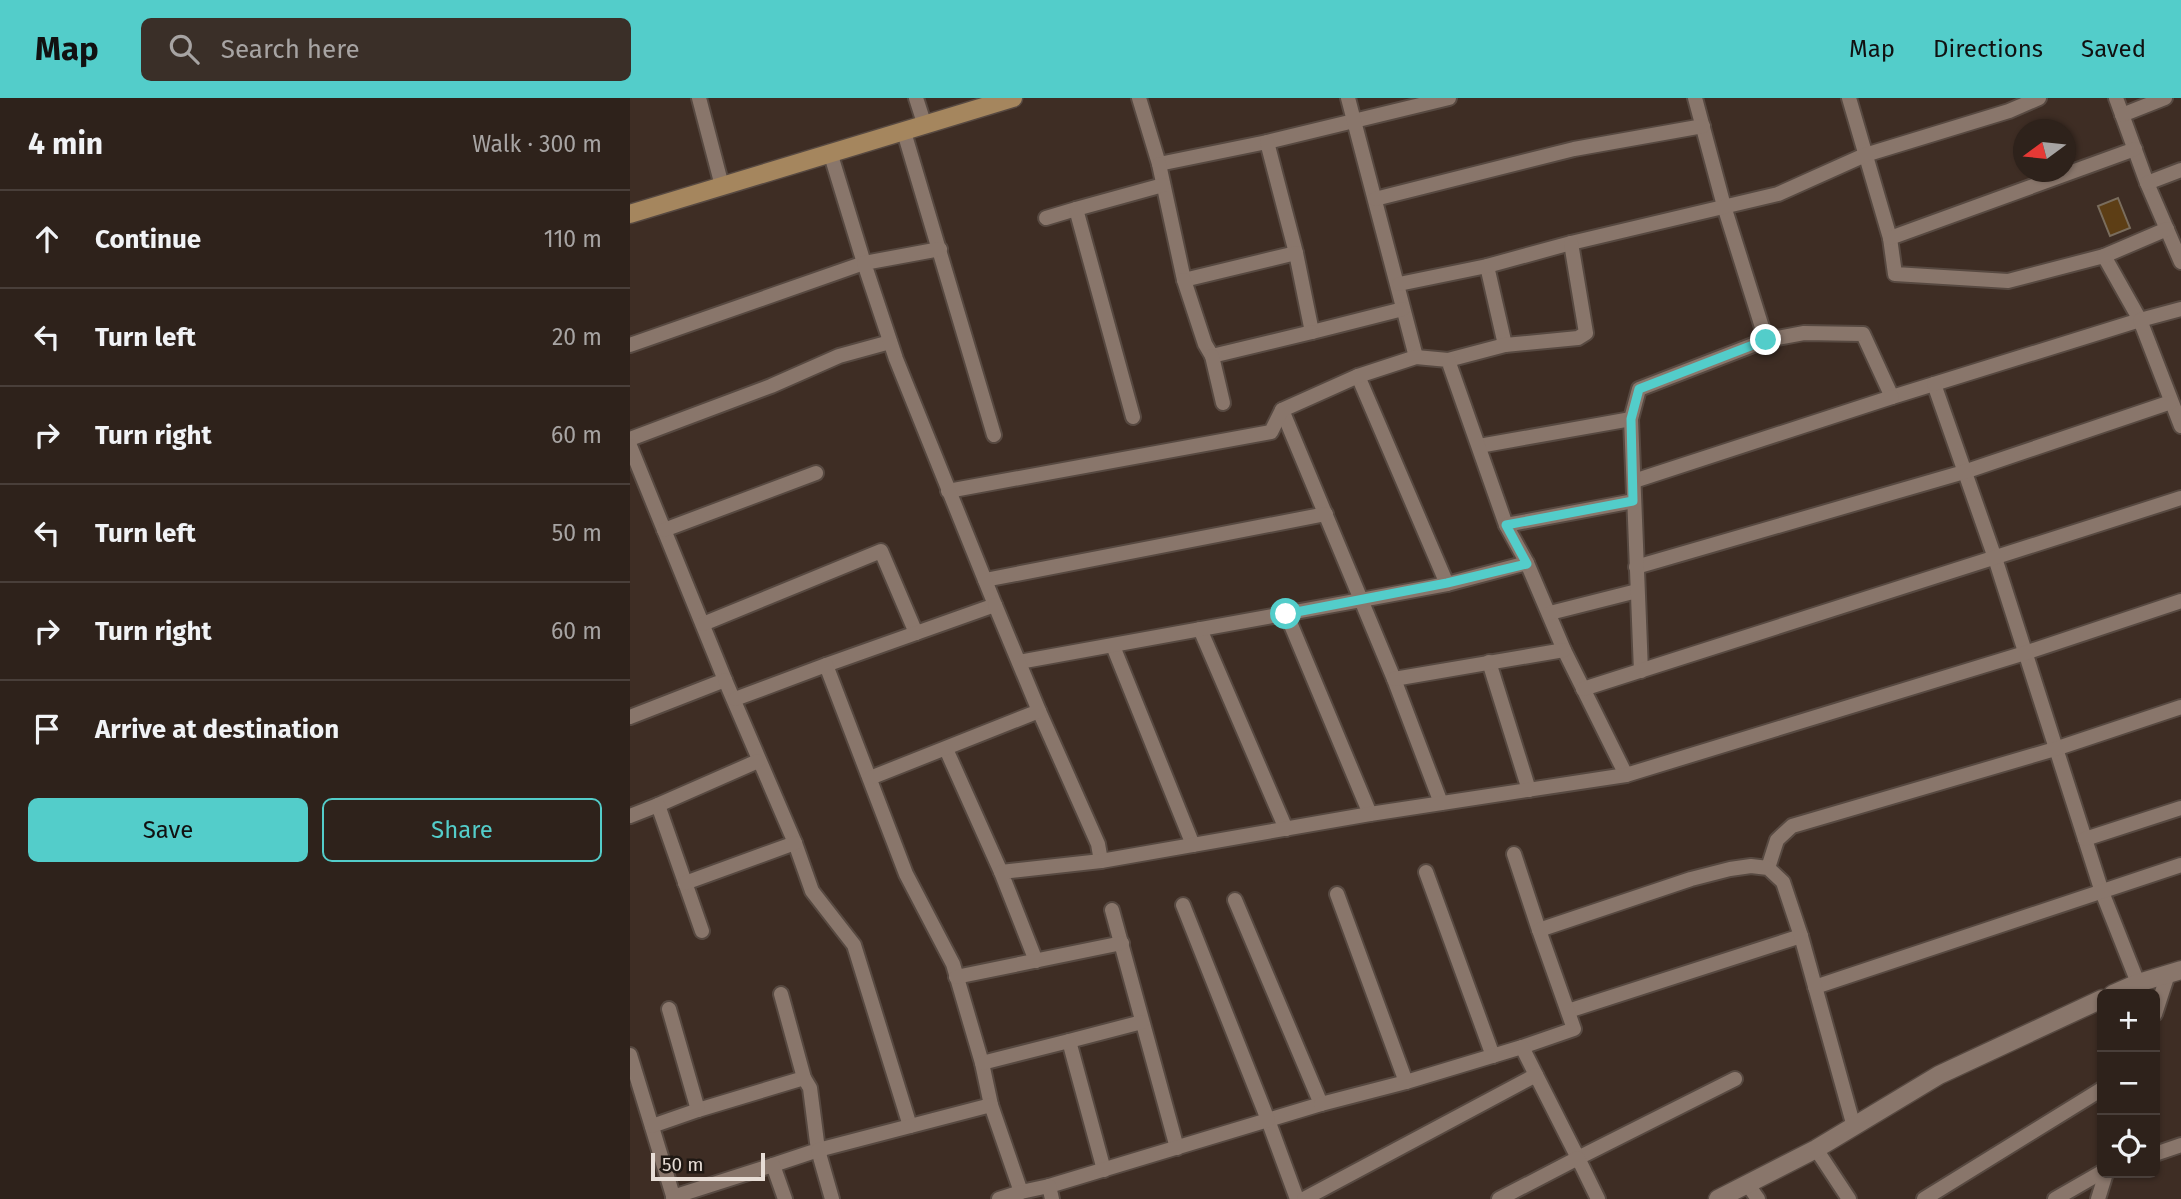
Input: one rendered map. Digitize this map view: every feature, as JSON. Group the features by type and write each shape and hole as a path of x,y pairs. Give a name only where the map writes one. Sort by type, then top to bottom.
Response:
{"main road":[{"path":"630,214 1013,98"}],"street":[{"path":"699,98 722,186"},
{"path":"916,98 925,126"},
{"path":"1139,98 1159,164 1184,280 1205,344 1212,356 1223,402"},
{"path":"1348,98 1416,356"},
{"path":"1159,164 1267,142 1449,98"},
{"path":"1695,98 1724,206 1766,340"},
{"path":"1849,98 1890,238 1895,274 2008,281 2104,256 2167,229"},
{"path":"1399,284 1488,266 1778,194 1865,155 2010,111 2039,98"},
{"path":"2116,98 2147,183 2181,262"},
{"path":"2122,115 2165,98"},
{"path":"1375,199 1574,149 1703,127"},
{"path":"904,132 994,435"},
{"path":"1267,142 1296,253 1312,332"},
{"path":"1890,238 2135,149"},
{"path":"830,152 890,342 995,605 1098,844 1101,861"},
{"path":"2147,183 2181,170"},
{"path":"1046,218 1163,185"},
{"path":"1076,209 1133,417"},
{"path":"948,491 1271,432 1282,410 1358,376 1416,356 1448,360 1505,345 1578,338 1586,333 1572,243"},
{"path":"630,345 864,263 940,249"},
{"path":"1184,280 1296,253"},
{"path":"2104,256 2140,320 2181,426"},
{"path":"1488,266 1505,345"},
{"path":"1212,356 1404,309"},
{"path":"1633,481 1892,397 2181,309"},
{"path":"1640,671 1631,419 1639,389 1766,340 1804,333 1863,334 1892,397"},
{"path":"630,439 771,387 839,356 890,342"},
{"path":"1448,360 1506,525 1626,775"},
{"path":"1358,376 1447,583"},
{"path":"1934,384 1994,558 2102,892 2138,983"},
{"path":"1636,567 1964,472 2171,402"},
{"path":"1282,410 1394,678 1441,803"},
{"path":"1479,446 1631,419"},
{"path":"630,446 758,761 795,843 812,891 854,945 910,1126"},
{"path":"664,530 816,473"},
{"path":"1583,689 2181,498"},
{"path":"1506,525 1633,501"},
{"path":"985,580 1326,514"},
{"path":"703,624 881,551 916,633"},
{"path":"1019,662 1361,600 1527,564"},
{"path":"1550,613 1637,591"},
{"path":"1001,872 1101,861 1370,814 1626,775 2025,653 2181,601"},
{"path":"735,699 995,605"},
{"path":"1286,614 1370,814"},
{"path":"1200,629 1286,829"},
{"path":"1113,646 1193,845"},
{"path":"1394,678 1564,650"},
{"path":"1489,662 1529,790"},
{"path":"826,665 906,874 953,964 982,1063 990,1105 1021,1192"},
{"path":"630,717 725,680"},
{"path":"1768,868 1777,840 1792,826 2055,749 2181,707"},
{"path":"870,778 1039,711"},
{"path":"946,749 1001,872 1036,961"},
{"path":"630,816 758,761"},
{"path":"658,805 702,930"},
{"path":"2085,839 2181,808"},
{"path":"685,883 795,843"},
{"path":"999,1199 1021,1192 1050,1192 1104,1170 1321,1104 1493,1056 1574,1029 1514,854"},
{"path":"1815,987 2181,865"},
{"path":"1539,930 1691,879 1730,869 1751,866 1768,868 1783,882 1801,936 1854,1127"},
{"path":"1426,872 1493,1056"},
{"path":"1337,894 1406,1082"},
{"path":"1235,900 1321,1104"},
{"path":"1183,905 1297,1199"},
{"path":"1112,910 1177,1148"},
{"path":"1568,1011 1801,936"},
{"path":"956,977 1122,943"},
{"path":"2124,989 2175,972"},
{"path":"2160,1004 2175,972"},
{"path":"781,994 804,1078 810,1088 818,1150 832,1199"},
{"path":"1718,1199 1753,1192 1816,1149 1938,1075 2097,1001"},
{"path":"669,1009 698,1110"},
{"path":"982,1063 1142,1022"},
{"path":"1069,1041 1104,1170"},
{"path":"1522,1047 1598,1199"},
{"path":"630,1055 673,1198 818,1150 990,1105"},
{"path":"1304,1199 1536,1075"},
{"path":"652,1126 804,1078"},
{"path":"1499,1199 1735,1079"},
{"path":"1924,1199 2097,1092"},
{"path":"2160,1152 2181,1145"},
{"path":"1816,1149 1849,1199"},
{"path":"773,1165 785,1199"},
{"path":"2055,1199 2097,1176"},
{"path":"2098,1199 2103,1178"}],"building":[{"path":"2118,198 2130,228 2110,236 2098,206"}],"route":[{"path":"1286,614 1447,583 1527,564 1506,525 1633,501 1631,419 1639,389 1766,340"}]}
